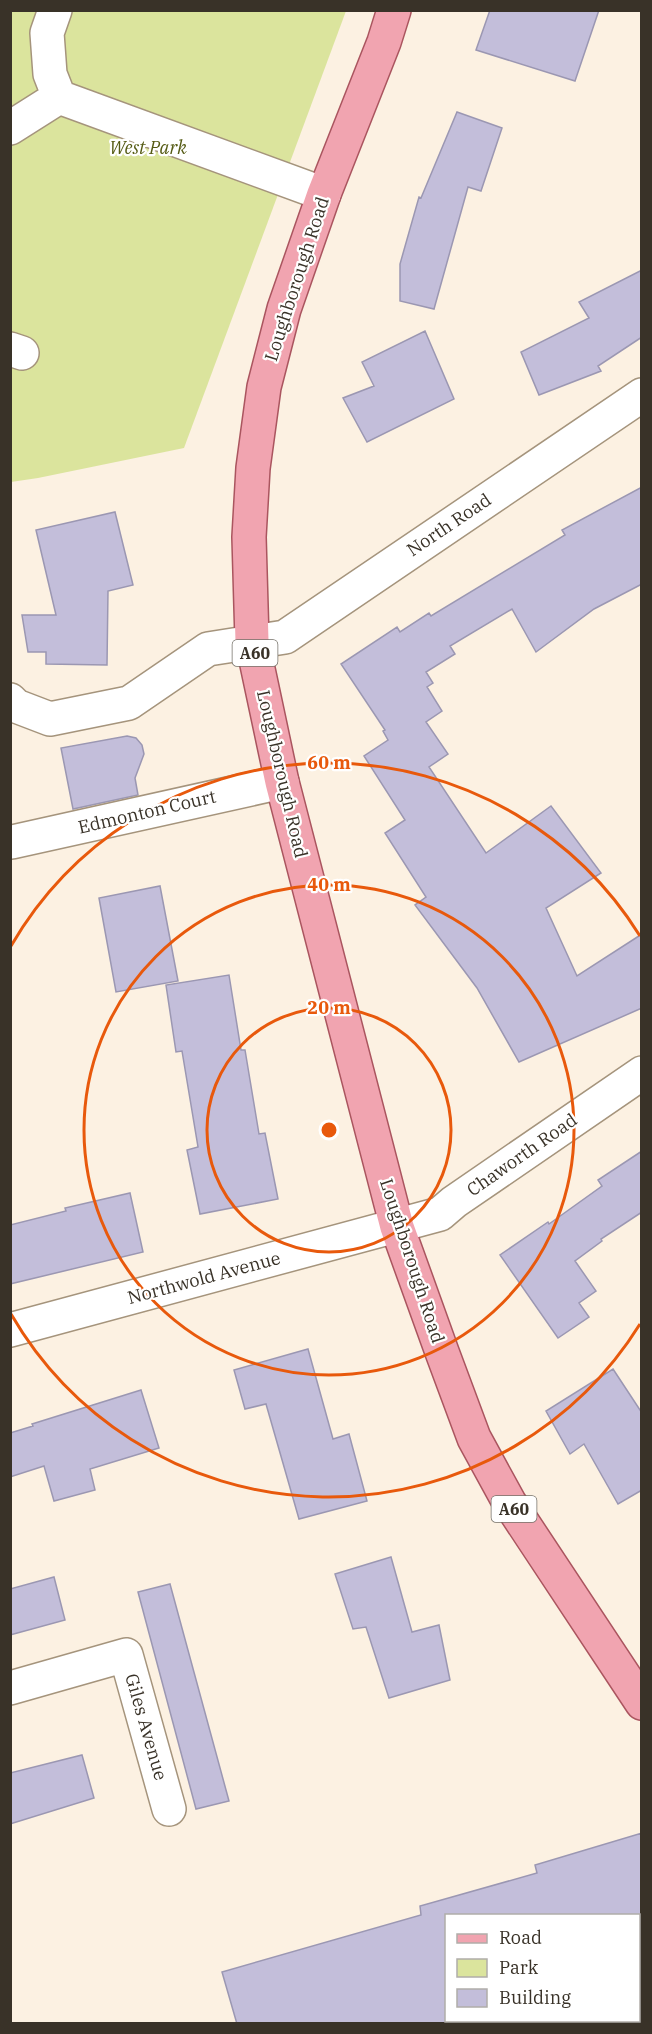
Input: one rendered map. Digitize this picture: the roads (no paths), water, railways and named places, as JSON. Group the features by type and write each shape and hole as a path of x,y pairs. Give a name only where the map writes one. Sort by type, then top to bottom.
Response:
{"main road":[{"name":"Loughborough Road","path":"394,10 384,42 324,194 284,309 264,387 253,468 249,537 252,641 282,782 397,1227 474,1438 509,1502 642,1703"}],"street":[{"path":"55,10 47,33 50,74 59,97 324,194"},
{"path":"10,128 59,97"},
{"name":"North Road","path":"10,700 16,706 50,719 129,703 208,649 285,636 642,395"},
{"name":"Edmonton Court","path":"12,842 282,782"},
{"name":"Chaworth Road","path":"397,1227 440,1214 453,1202 642,1072"},
{"name":"Northwold Avenue","path":"10,1330 397,1227"},
{"name":"Giles Avenue","path":"10,1688 126,1655 169,1809"}],"park label":[{"name":"West Park","path":"148,148"}]}
